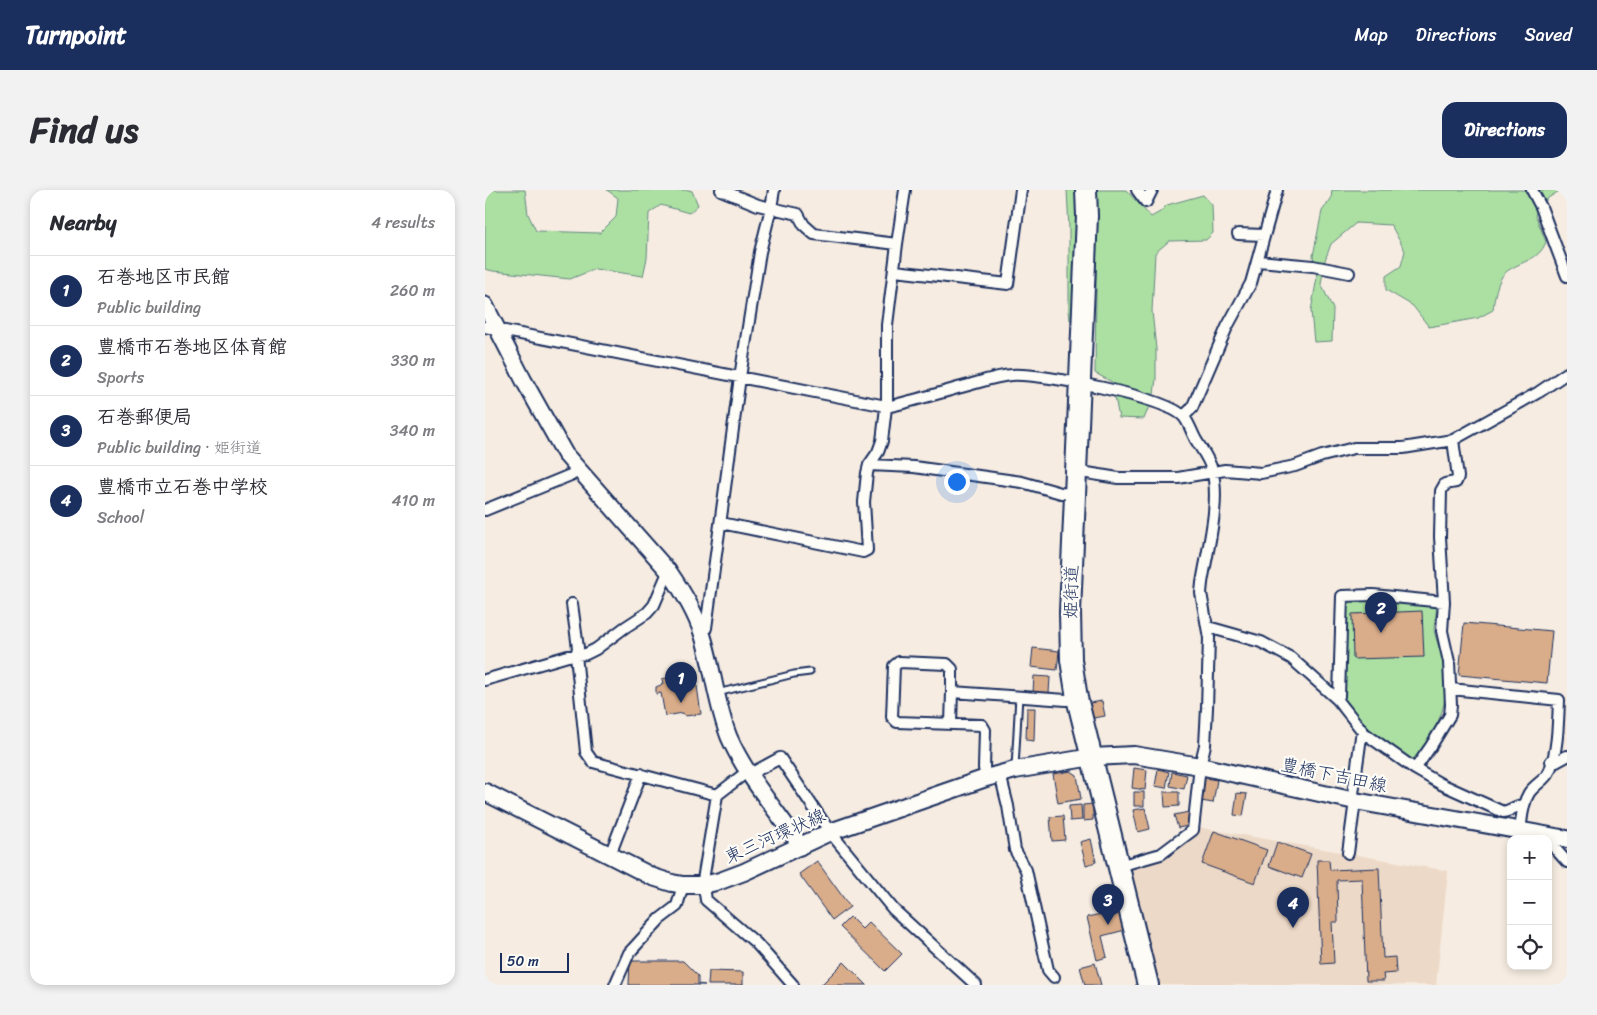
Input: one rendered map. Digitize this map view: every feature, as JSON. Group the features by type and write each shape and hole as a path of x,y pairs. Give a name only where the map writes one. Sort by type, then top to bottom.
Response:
{"highway":[{"name":"姫街道","path":"1086,190 1087,216 1070,612 1071,660 1077,698 1148,985"}],"main road":[{"name":"豊橋下吉田線","path":"1092,757 1135,755 1200,766 1353,801 1543,835"},
{"name":"東三河環状線","path":"485,792 653,877 672,884 703,885 744,872 830,832 1000,774 1092,757"},
{"name":"豊橋下吉田線","path":"1552,836 1567,839"}],"street":[{"path":"721,190 771,208 798,214 804,225 814,234 897,244"},
{"path":"702,632 706,628 759,252 774,190"},
{"path":"721,524 863,552 867,550 864,502 867,473 869,465 878,452 882,441 886,406 887,325 905,190"},
{"path":"895,271 1008,284 1021,190"},
{"path":"1137,190 1146,202 1152,190"},
{"path":"1184,416 1192,408 1227,328 1251,283 1277,190"},
{"path":"1532,190 1541,207 1567,276"},
{"path":"1238,234 1265,235"},
{"path":"1258,261 1313,266 1349,273"},
{"path":"485,305 492,329 565,454 670,573 684,594 702,632 729,736 749,773 800,847"},
{"path":"492,329 886,406 1013,375 1059,378 1079,382 1154,402 1184,416 1209,461 1213,472 1213,519 1201,593 1207,627 1205,745 1200,766 1193,830 1161,854 1119,866"},
{"path":"1075,471 1119,478 1177,478 1225,470 1261,472 1273,471 1353,448 1403,448 1453,440 1539,392 1567,373"},
{"path":"1415,769 1449,715 1451,689 1449,662 1442,631 1444,602 1440,537 1441,491 1445,484 1456,482 1459,476 1453,440"},
{"path":"869,465 914,467 1023,482 1061,493 1074,494"},
{"path":"485,510 573,474 578,470"},
{"path":"485,680 575,655 586,654 596,649 647,613 654,605 670,573"},
{"path":"1337,699 1339,696 1342,596 1373,595 1444,602"},
{"path":"572,604 578,648 575,655 589,758 593,762 717,795"},
{"path":"1207,627 1261,642 1291,658 1337,699 1364,734 1415,769 1441,784 1503,812 1509,811 1518,805 1523,805"},
{"path":"951,723 952,669 947,664 899,662 894,666 892,717 897,722 982,725 985,730 984,768 1000,774 1008,806 1015,850 1026,870 1048,970 1054,976"},
{"path":"1451,689 1559,700 1558,733 1549,770 1541,782 1530,792 1523,805 1520,831"},
{"path":"952,692 1066,700 1077,698"},
{"path":"1348,852 1361,737 1364,734"},
{"path":"1551,761 1556,762 1567,756"},
{"path":"793,985 756,943 705,900 703,885 717,795 749,773 780,758 830,832 893,909 975,985"},
{"path":"610,855 641,774"},
{"path":"1552,845 1567,862"},
{"path":"615,985 629,953 660,919 677,906 683,885"}],"lane":[{"path":"717,693 794,674 810,672"},
{"path":"1000,774 1019,696"}],"shaded area":[{"path":"1197,827 1448,871 1436,985 1157,985 1129,867 1161,858 1196,834"}],"green space":[{"path":"485,190 525,190 528,214 536,231 600,233 616,217 618,198 607,190 689,190 692,191 698,205 689,213 661,205 649,213 647,258 643,276 595,269 570,279 485,269"},
{"path":"1067,190 1078,190 1079,195 1073,320 1070,320 1069,310"},
{"path":"1093,190 1126,190 1151,217 1167,205 1203,195 1212,205 1213,233 1206,240 1169,241 1155,253 1152,311 1156,349 1156,379 1154,394 1144,419 1119,418 1112,382 1095,373 1097,213"},
{"path":"1332,190 1561,190 1548,198 1535,214 1546,242 1543,248 1534,257 1511,268 1503,275 1494,300 1493,310 1478,318 1429,327 1413,306 1386,290 1386,276 1401,266 1405,251 1391,225 1356,223 1331,244 1325,260 1321,284 1333,309 1332,341 1314,342 1311,311 1317,277 1313,256 1322,211 1331,199"},
{"path":"1373,598 1437,607 1434,630 1446,676 1444,704 1435,728 1412,764 1364,730 1341,700 1346,599"}],"building":[{"path":"1422,611 1424,657 1353,659 1352,614"},
{"path":"1464,623 1552,631 1547,683 1459,675"},
{"path":"1033,648 1059,651 1057,670 1031,667"},
{"path":"695,672 701,714 685,716 683,713 665,716 661,693 656,694 656,687 663,684 662,679"},
{"path":"1034,676 1050,677 1049,693 1033,692"},
{"path":"1102,701 1105,716 1093,718 1090,703"},
{"path":"1027,708 1035,708 1034,741 1026,740"},
{"path":"1134,768 1147,770 1145,790 1132,788"},
{"path":"1158,769 1169,772 1166,788 1155,786"},
{"path":"1071,771 1077,775 1081,799 1058,803 1053,774"},
{"path":"1172,772 1187,775 1184,789 1170,786"},
{"path":"1205,778 1217,780 1213,803 1201,801"},
{"path":"1134,792 1144,792 1144,806 1134,806"},
{"path":"1164,792 1179,792 1179,806 1165,807"},
{"path":"1237,793 1247,794 1243,816 1234,815"},
{"path":"1093,804 1093,820 1083,821 1083,805"},
{"path":"1081,805 1082,820 1070,821 1069,806"},
{"path":"1145,808 1150,829 1138,832 1133,810"},
{"path":"1189,812 1192,825 1178,828 1174,815"},
{"path":"1063,816 1065,840 1052,841 1050,817"},
{"path":"1214,831 1267,850 1255,883 1202,864"},
{"path":"1091,839 1096,862 1086,865 1080,842"},
{"path":"1277,842 1311,854 1302,878 1269,866"},
{"path":"1317,860 1329,860 1330,870 1379,868 1383,958 1395,957 1396,973 1383,974 1384,981 1366,981 1362,879 1337,880 1338,922 1332,922 1334,963 1321,964"},
{"path":"817,861 850,907 832,920 799,874"},
{"path":"1120,910 1125,930 1102,936 1107,957 1097,960 1087,917"},
{"path":"850,917 862,929 869,922 902,954 885,971 840,927"},
{"path":"630,961 683,961 698,976 698,984 705,985 629,985"},
{"path":"844,962 867,985 821,985"},
{"path":"1095,963 1101,985 1085,985 1080,967"},
{"path":"709,971 743,972 743,985 708,985"}],"place":[{"name":"豊橋市石巻地区体育館","path":"1381,633"},
{"name":"石巻地区市民館","path":"681,703"},
{"name":"石巻郵便局","path":"1108,925"},
{"name":"豊橋市立石巻中学校","path":"1293,928"}]}
